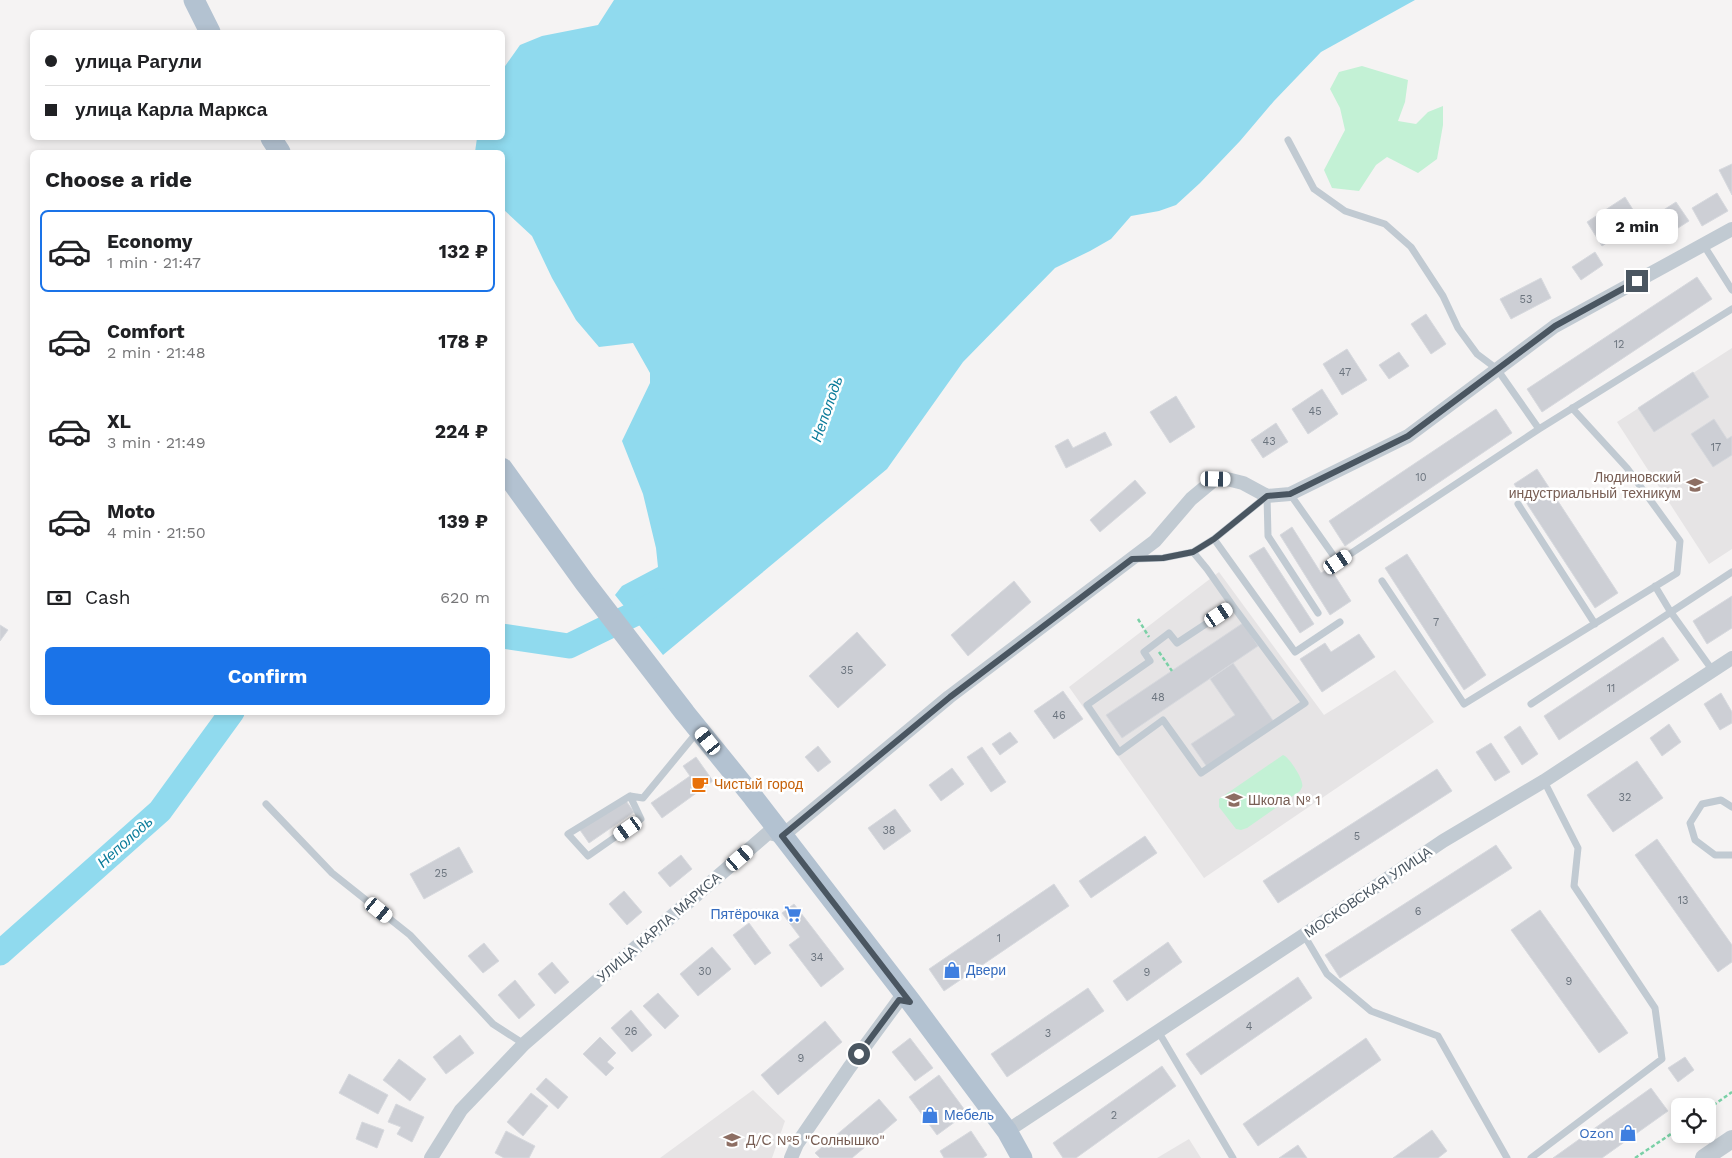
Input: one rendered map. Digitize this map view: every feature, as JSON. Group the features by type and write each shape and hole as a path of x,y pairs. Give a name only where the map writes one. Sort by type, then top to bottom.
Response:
{"main road":[{"path":"194,0 209,30"},
{"path":"505,472 685,713 910,1002 1007,1131 1022,1158"}],"street":[{"path":"1267,496 1290,494 1408,436 1555,326 1732,228"},
{"name":"УЛИЦА КАРЛА МАРКСА","path":"431,1158 461,1110 524,1044 768,833 782,836 950,697 1155,541 1191,499 1216,479 1227,479 1243,483 1267,496"},
{"name":"МОСКОВСКАЯ УЛИЦА","path":"1007,1131 1443,841 1544,781 1732,658"},
{"path":"791,1158 797,1144 848,1068 899,1000 910,1002"},
{"path":"1704,1158 1732,1139"}],"lane":[{"path":"1288,140 1314,189 1345,211 1385,224 1411,246 1443,296 1458,328 1476,354 1498,368 1539,429"},
{"path":"1703,244 1732,290"},
{"path":"1290,494 1338,562 1539,429 1732,309"},
{"path":"1382,581 1464,704 1677,573 1680,541 1627,468 1572,408"},
{"path":"1132,559 1163,558 1193,552 1214,539 1267,496"},
{"path":"1267,496 1268,536 1318,613"},
{"path":"1518,504 1595,624"},
{"path":"1214,539 1295,652 1340,622"},
{"path":"1193,552 1207,569 1305,704 1201,773 1163,720 1119,752 1087,705 1150,661 1144,652 1169,633 1177,643 1233,606"},
{"path":"1531,704 1732,572"},
{"path":"1656,586 1670,611 1713,671"},
{"path":"630,796 641,819 588,856 568,834 630,796 643,798 694,736 708,741"},
{"path":"1531,1158 1662,1059 1655,1008 1574,886 1578,848 1544,781"},
{"path":"1732,807 1721,800 1702,804 1690,823 1695,840 1715,855 1732,855"},
{"path":"266,804 332,873 410,935 493,1024 524,1044"},
{"path":"1304,935 1328,974 1371,1011 1438,1036 1507,1158"},
{"path":"1158,1032 1233,1158"}],"path":[{"path":"1716,1103 1732,1092"},
{"path":"1636,1158 1671,1134"}],"shaded area":[{"name":"Людиновский индустриальный техникум","path":"1732,348 1732,549 1709,564 1617,422"},
{"name":"Школа № 1","path":"1219,572 1324,715 1395,670 1434,722 1204,878 1069,687"},
{"name":"Д/С №5 \"Солнышко\"","path":"753,1090 785,1121 772,1158 660,1158"},
{"path":"1189,1139 1201,1158 1157,1158"}],"green space":[{"path":"1362,66 1408,80 1405,102 1398,121 1416,124 1428,112 1443,106 1443,125 1437,159 1418,173 1387,157 1376,165 1359,191 1332,188 1324,170 1345,130 1340,108 1330,89 1339,72"},
{"path":"1283,755 1291,763 1301,780 1302,787 1300,791 1247,828 1236,829 1219,807 1219,799"}],"water":[{"path":"614,0 1415,0 1321,52 1274,101 1240,141 1176,205 1159,211 1131,216 1111,239 1055,268 963,362 887,469 663,655 615,595 622,586 658,567 656,548 643,494 622,441 650,383 650,373 633,343 599,347 576,320 552,278 532,236 505,211 505,150 475,150 477,140 505,140 505,66 520,45 542,36 598,25"}],"building":[{"path":"1732,164 1732,195 1719,170"},
{"path":"1717,193 1728,211 1702,226 1692,208"},
{"path":"1625,197 1640,221 1602,246 1587,222"},
{"path":"1676,202 1689,221 1664,237 1651,218"},
{"path":"1595,252 1603,265 1581,280 1572,267"},
{"path":"1697,277 1712,299 1542,412 1527,389"},
{"path":"1541,278 1551,298 1511,319 1500,299"},
{"path":"1426,314 1446,344 1431,354 1411,324"},
{"path":"1347,349 1367,380 1342,395 1323,364"},
{"path":"1399,352 1409,366 1389,379 1379,365"},
{"path":"1693,372 1709,397 1654,432 1638,408"},
{"path":"1322,389 1338,414 1308,434 1292,409"},
{"path":"1176,396 1195,427 1170,443 1150,412"},
{"path":"1496,409 1512,433 1345,546 1329,521"},
{"path":"1714,419 1727,439 1732,436 1732,455 1713,467 1691,434"},
{"path":"1276,423 1288,442 1263,458 1251,440"},
{"path":"1105,432 1112,445 1066,468 1055,446 1068,439 1073,448"},
{"path":"1537,469 1618,593 1595,608 1514,484"},
{"path":"1135,480 1146,493 1100,532 1090,520"},
{"path":"1292,527 1321,573 1330,568 1351,601 1330,615 1280,535"},
{"path":"1264,547 1314,624 1300,633 1249,556"},
{"path":"1407,554 1486,675 1464,690 1385,568"},
{"path":"1014,581 1031,602 968,656 951,635"},
{"path":"1732,596 1732,628 1707,644 1693,621"},
{"path":"1243,623 1258,646 1122,738 1106,715"},
{"path":"0,625 8,630 0,641"},
{"path":"857,632 886,665 838,708 809,676"},
{"path":"1359,634 1375,657 1322,692 1300,659 1325,643 1331,652"},
{"path":"1663,637 1679,660 1559,740 1544,716"},
{"path":"1233,663 1274,722 1207,767 1191,744 1235,715 1210,679"},
{"path":"1063,691 1083,719 1054,739 1034,711"},
{"path":"1721,693 1732,712 1732,723 1720,730 1704,704"},
{"path":"1669,724 1681,742 1662,756 1650,738"},
{"path":"1520,726 1538,754 1522,765 1504,737"},
{"path":"1010,732 1018,742 1000,755 992,744"},
{"path":"1491,743 1510,772 1495,781 1476,752"},
{"path":"818,746 831,762 818,772 805,757"},
{"path":"982,747 1006,782 991,792 967,757"},
{"path":"696,757 713,781 662,818 651,803 690,776 683,766"},
{"path":"1637,761 1663,798 1613,832 1587,795"},
{"path":"952,768 964,784 941,801 929,785"},
{"path":"1437,769 1452,791 1278,903 1263,881"},
{"path":"624,798 634,812 589,843 580,830"},
{"path":"895,809 911,831 884,850 868,828"},
{"path":"1145,836 1157,853 1091,898 1079,881"},
{"path":"1657,839 1732,945 1732,962 1718,972 1635,855"},
{"path":"1496,845 1512,868 1340,978 1325,955"},
{"path":"459,847 473,872 424,899 410,874"},
{"path":"681,855 692,869 670,887 658,873"},
{"path":"1054,884 1069,906 944,991 929,969"},
{"path":"624,891 642,912 627,925 609,904"},
{"path":"794,904 844,969 821,987 789,945 800,937 782,913"},
{"path":"1540,910 1628,1033 1599,1053 1511,930"},
{"path":"749,923 771,953 755,965 733,935"},
{"path":"1168,942 1182,962 1127,1001 1113,981"},
{"path":"484,943 499,961 483,973 468,956"},
{"path":"712,947 731,969 698,996 680,974"},
{"path":"552,962 569,982 555,994 538,974"},
{"path":"1298,977 1312,998 1201,1075 1186,1054"},
{"path":"515,980 535,1005 519,1019 498,995"},
{"path":"1088,988 1104,1011 1007,1077 991,1054"},
{"path":"658,993 679,1016 665,1029 643,1006"},
{"path":"631,1010 652,1035 632,1052 611,1028"},
{"path":"825,1021 842,1042 778,1095 761,1075"},
{"path":"460,1035 474,1053 446,1074 433,1057"},
{"path":"600,1037 616,1053 607,1062 614,1068 606,1076 583,1054"},
{"path":"910,1038 933,1068 915,1081 892,1052"},
{"path":"1366,1038 1381,1060 1258,1146 1243,1124"},
{"path":"1685,1057 1694,1070 1678,1082 1668,1068"},
{"path":"399,1059 426,1079 410,1101 383,1080"},
{"path":"1162,1066 1176,1086 1076,1158 1063,1158 1053,1143"},
{"path":"349,1074 388,1095 378,1114 339,1093"},
{"path":"939,1075 967,1113 937,1135 909,1097"},
{"path":"546,1078 568,1097 558,1109 536,1089"},
{"path":"1651,1088 1668,1111 1602,1158 1553,1158"},
{"path":"531,1093 548,1106 523,1136 507,1122"},
{"path":"879,1099 897,1120 852,1158 820,1158 815,1153"},
{"path":"396,1104 424,1117 412,1142 397,1134 401,1127 388,1122"},
{"path":"362,1122 384,1130 377,1148 356,1139"},
{"path":"1432,1130 1447,1151 1438,1158 1393,1158"},
{"path":"506,1131 535,1146 529,1158 504,1158 495,1153"},
{"path":"971,1131 987,1155 983,1158 944,1158 940,1151"},
{"path":"1298,1145 1307,1158 1279,1158"}],"waterway":[{"name":"Неполодь","path":"505,636 569,646 661,601"},
{"name":"Неполодь","path":"0,953 160,811 230,715"}],"place":[{"name":"Людиновский индустриальный техникум","path":"1695,485"},
{"name":"Чистый город","path":"700,784"},
{"name":"Школа № 1","path":"1234,800"},
{"name":"Пятёрочка","path":"793,914"},
{"name":"Двери","path":"952,970"},
{"name":"Мебель","path":"930,1115"},
{"name":"Ozon","path":"1628,1133"},
{"name":"Д/С №5 \"Солнышко\"","path":"732,1140"}],"route":[{"path":"859,1054 899,1000 910,1002 782,836 950,697 1132,559 1163,558 1193,552 1214,539 1267,496 1290,494 1408,436 1555,326 1637,281"}]}
